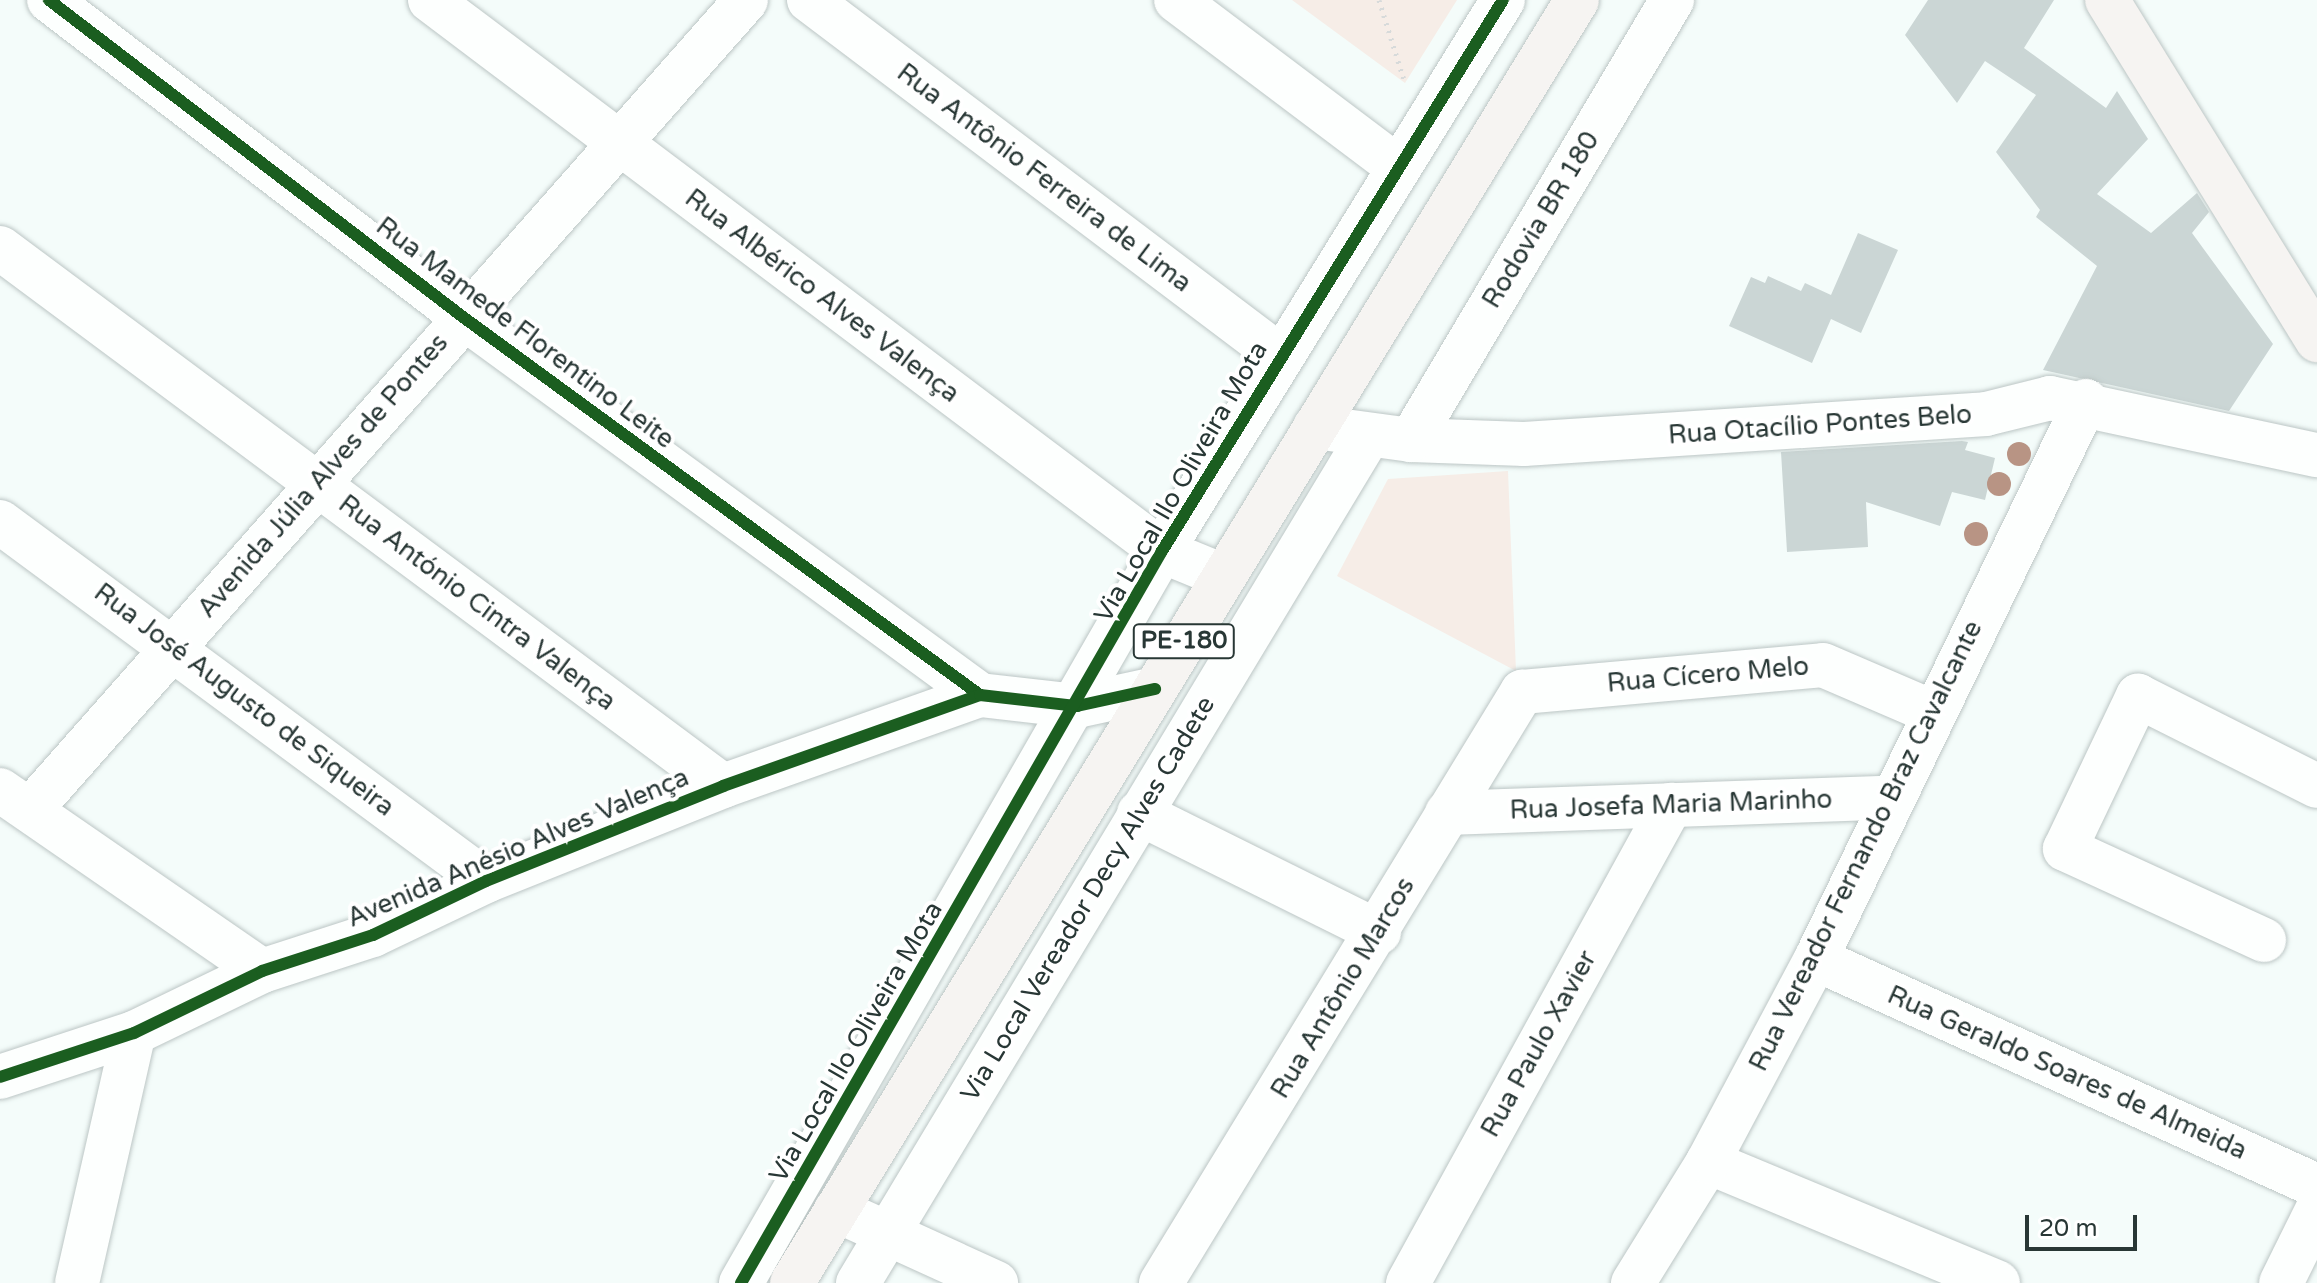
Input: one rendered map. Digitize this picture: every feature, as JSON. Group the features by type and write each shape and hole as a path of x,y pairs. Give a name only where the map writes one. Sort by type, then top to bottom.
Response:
{"main road":[{"name":"PE-180","path":"792,1283 1577,0"},
{"path":"2107,0 2317,340"}],"street":[{"name":"Rua Mamede Florentino Leite","path":"49,0 463,317 980,695"},
{"name":"Rua Albérico Alves Valença","path":"430,0 1162,551 1223,576"},
{"name":"Avenida Júlia Alves de Pontes","path":"15,800 173,646 746,0"},
{"name":"Rua Antônio Ferreira de Lima","path":"809,0 1280,356"},
{"path":"1176,0 1398,167"},
{"name":"Via Local Ilo Oliveira Mota","path":"741,1283 1077,706 1162,551 1503,0"},
{"name":"Rodovia BR 180","path":"1390,437 1672,0"},
{"name":"Rua António Cintra Valença","path":"0,248 723,786"},
{"name":"Rua Otacílio Pontes Belo","path":"1315,427 1390,437 1524,444 1973,415 2050,398 2086,401 2317,455"},
{"name":"Rua Vereador Fernando Braz Cavalcante","path":"1633,1283 1708,1162 1816,959 1932,712 2086,401"},
{"name":"Via Local Vereador Decy Alves Cadete","path":"858,1283 1139,813 1390,437"},
{"name":"Rua José Augusto de Siqueira","path":"0,522 173,646 486,881"},
{"name":"Rua Cícero Melo","path":"1522,692 1823,665 1932,712"},
{"name":"Avenida Anésio Alves Valença","path":"11,1062 134,1033 262,971 373,935 486,881 723,786 980,695 1077,706 1155,689"},
{"name":"Rua Antônio Marcos","path":"1161,1283 1379,932 1447,813 1522,692"},
{"path":"2264,940 2065,849 2138,696 2317,786"},
{"name":"Rua Josefa Maria Marinho","path":"1447,813 1894,797"},
{"path":"15,800 262,971"},
{"name":"Rua Paulo Xavier","path":"1408,1283 1671,805"},
{"path":"1139,813 1379,932"},
{"name":"Rua Geraldo Soares de Almeida","path":"1816,959 2317,1186"},
{"path":"77,1283 134,1033"},
{"path":"1708,1162 1998,1283"},
{"path":"836,1210 996,1283"},
{"path":"2281,1283 2317,1210"}],"path":[{"path":"1379,0 1404,97"}],"shaded area":[{"path":"1292,0 1457,0 1405,83"},
{"path":"1508,471 1516,671 1337,576 1388,479"}],"building":[{"path":"1928,0 2054,0 2024,48 2106,108 2117,91 2148,139 2097,194 2151,233 2197,193 2209,212 2192,233 2273,344 2229,411 2043,370 2097,266 2036,217 2040,210 1996,152 2036,95 1985,61 1957,103 1905,35"},
{"path":"1858,233 1898,250 1861,333 1831,319 1812,363 1729,326 1751,277 1765,283 1768,276 1801,291 1805,283 1831,295"},
{"path":"1968,442 1965,450 1995,458 1985,500 1952,492 1940,526 1866,502 1868,547 1787,552 1781,452"}],"cycle path":[{"path":"49,0 463,317 980,695"},
{"path":"741,1283 1162,551 1503,0"},
{"path":"0,1077 134,1033 262,971 373,935 486,881 723,786 980,695 1077,706 1155,689"}]}
